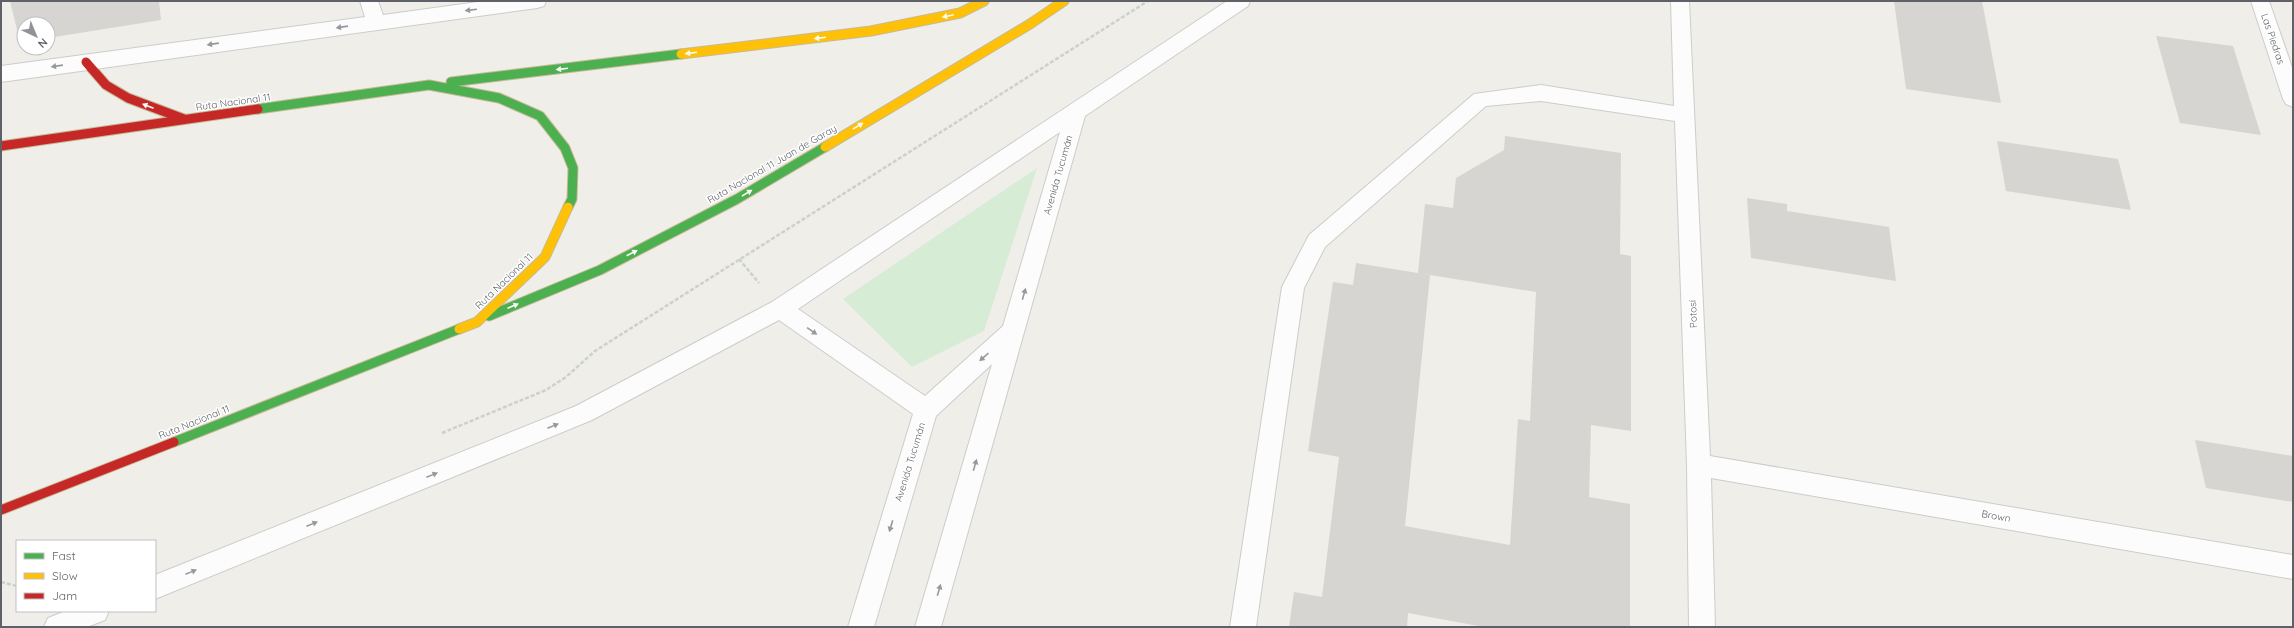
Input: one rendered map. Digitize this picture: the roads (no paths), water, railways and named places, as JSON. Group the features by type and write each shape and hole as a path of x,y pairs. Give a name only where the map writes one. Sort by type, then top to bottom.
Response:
{"highway":[{"path":"430,84 871,32 960,13 984,1"},
{"name":"Ruta Nacional 11 Juan de Garay","path":"477,322 600,270 737,199 1030,24 1064,1"},
{"path":"86,62 106,85 128,98 185,120"},
{"name":"Ruta Nacional 11","path":"1,146 430,84 499,98 540,116 565,148 573,168 572,199 545,257 477,322 1,510"}],"street":[{"path":"369,1 376,22"},
{"path":"1,74 537,1"},
{"path":"156,587 584,413 780,309 1241,1"},
{"name":"Potosí","path":"1680,1 1699,465 1702,627"},
{"name":"Las Piedras","path":"2260,1 2293,99"},
{"path":"1243,627 1293,287 1317,242 1481,99 1541,93 1684,115"},
{"name":"Avenida Tucumán","path":"928,627 1076,111"},
{"path":"780,309 926,410"},
{"name":"Avenida Tucumán","path":"861,627 926,410 1013,331"},
{"name":"Brown","path":"1699,465 2293,567"},
{"path":"57,627 94,612"}]}
